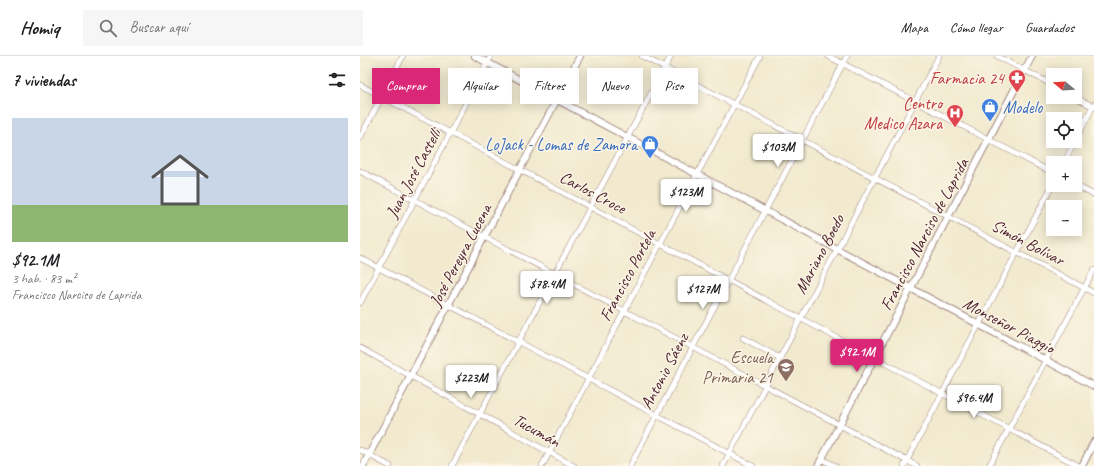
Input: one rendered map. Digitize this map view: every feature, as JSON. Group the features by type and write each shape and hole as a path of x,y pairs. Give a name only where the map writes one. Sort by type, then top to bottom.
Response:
{"street":[{"path":"397,68 404,56"},
{"name":"Monseñor Piaggio","path":"475,56 520,80"},
{"name":"Juan José Castelli","path":"360,304 491,56"},
{"name":"José Pereyra Lucena","path":"574,68 580,56"},
{"name":"Simón Bolívar","path":"642,56 664,68"},
{"path":"664,68 671,56"},
{"name":"Francisco Portela","path":"542,466 623,311 760,56"},
{"path":"828,56 1046,169"},
{"name":"Antonio Sáenz","path":"630,466 847,56"},
{"name":"Mariano Boedo","path":"723,466 939,56"},
{"path":"997,56 1046,81"},
{"name":"Francisco Narciso de Laprida","path":"818,466 876,358 1032,56"},
{"name":"Carlos Croce","path":"360,85 372,91"},
{"name":"Simón Bolívar","path":"698,86 1094,293"},
{"path":"452,466 651,93"},
{"path":"1068,156 1094,106 1082,100"},
{"path":"360,138 378,104"},
{"name":"Carlos Croce","path":"397,104 1080,466"},
{"name":"José Pereyra Lucena","path":"363,466 556,104"},
{"name":"Monseñor Piaggio","path":"566,104 1094,386"},
{"path":"360,170 917,466"},
{"path":"1082,189 1094,195"},
{"path":"904,466 1049,192"},
{"path":"360,258 753,466"},
{"path":"989,466 1094,270"},
{"path":"743,338 780,358"},
{"name":"Tucumán","path":"360,348 574,466"},
{"path":"1080,466 1094,442"},
{"path":"360,450 390,466"},
{"path":"822,459 835,466"}],"place":[{"name":"Farmacia 24","path":"1017,93"},
{"name":"Modelo","path":"990,122"},
{"name":"Centro Medico Azara","path":"955,128"},
{"name":"LoJack - Lomas de Zamora","path":"650,159"},
{"name":"Escuela Primaria 21","path":"786,382"}]}
